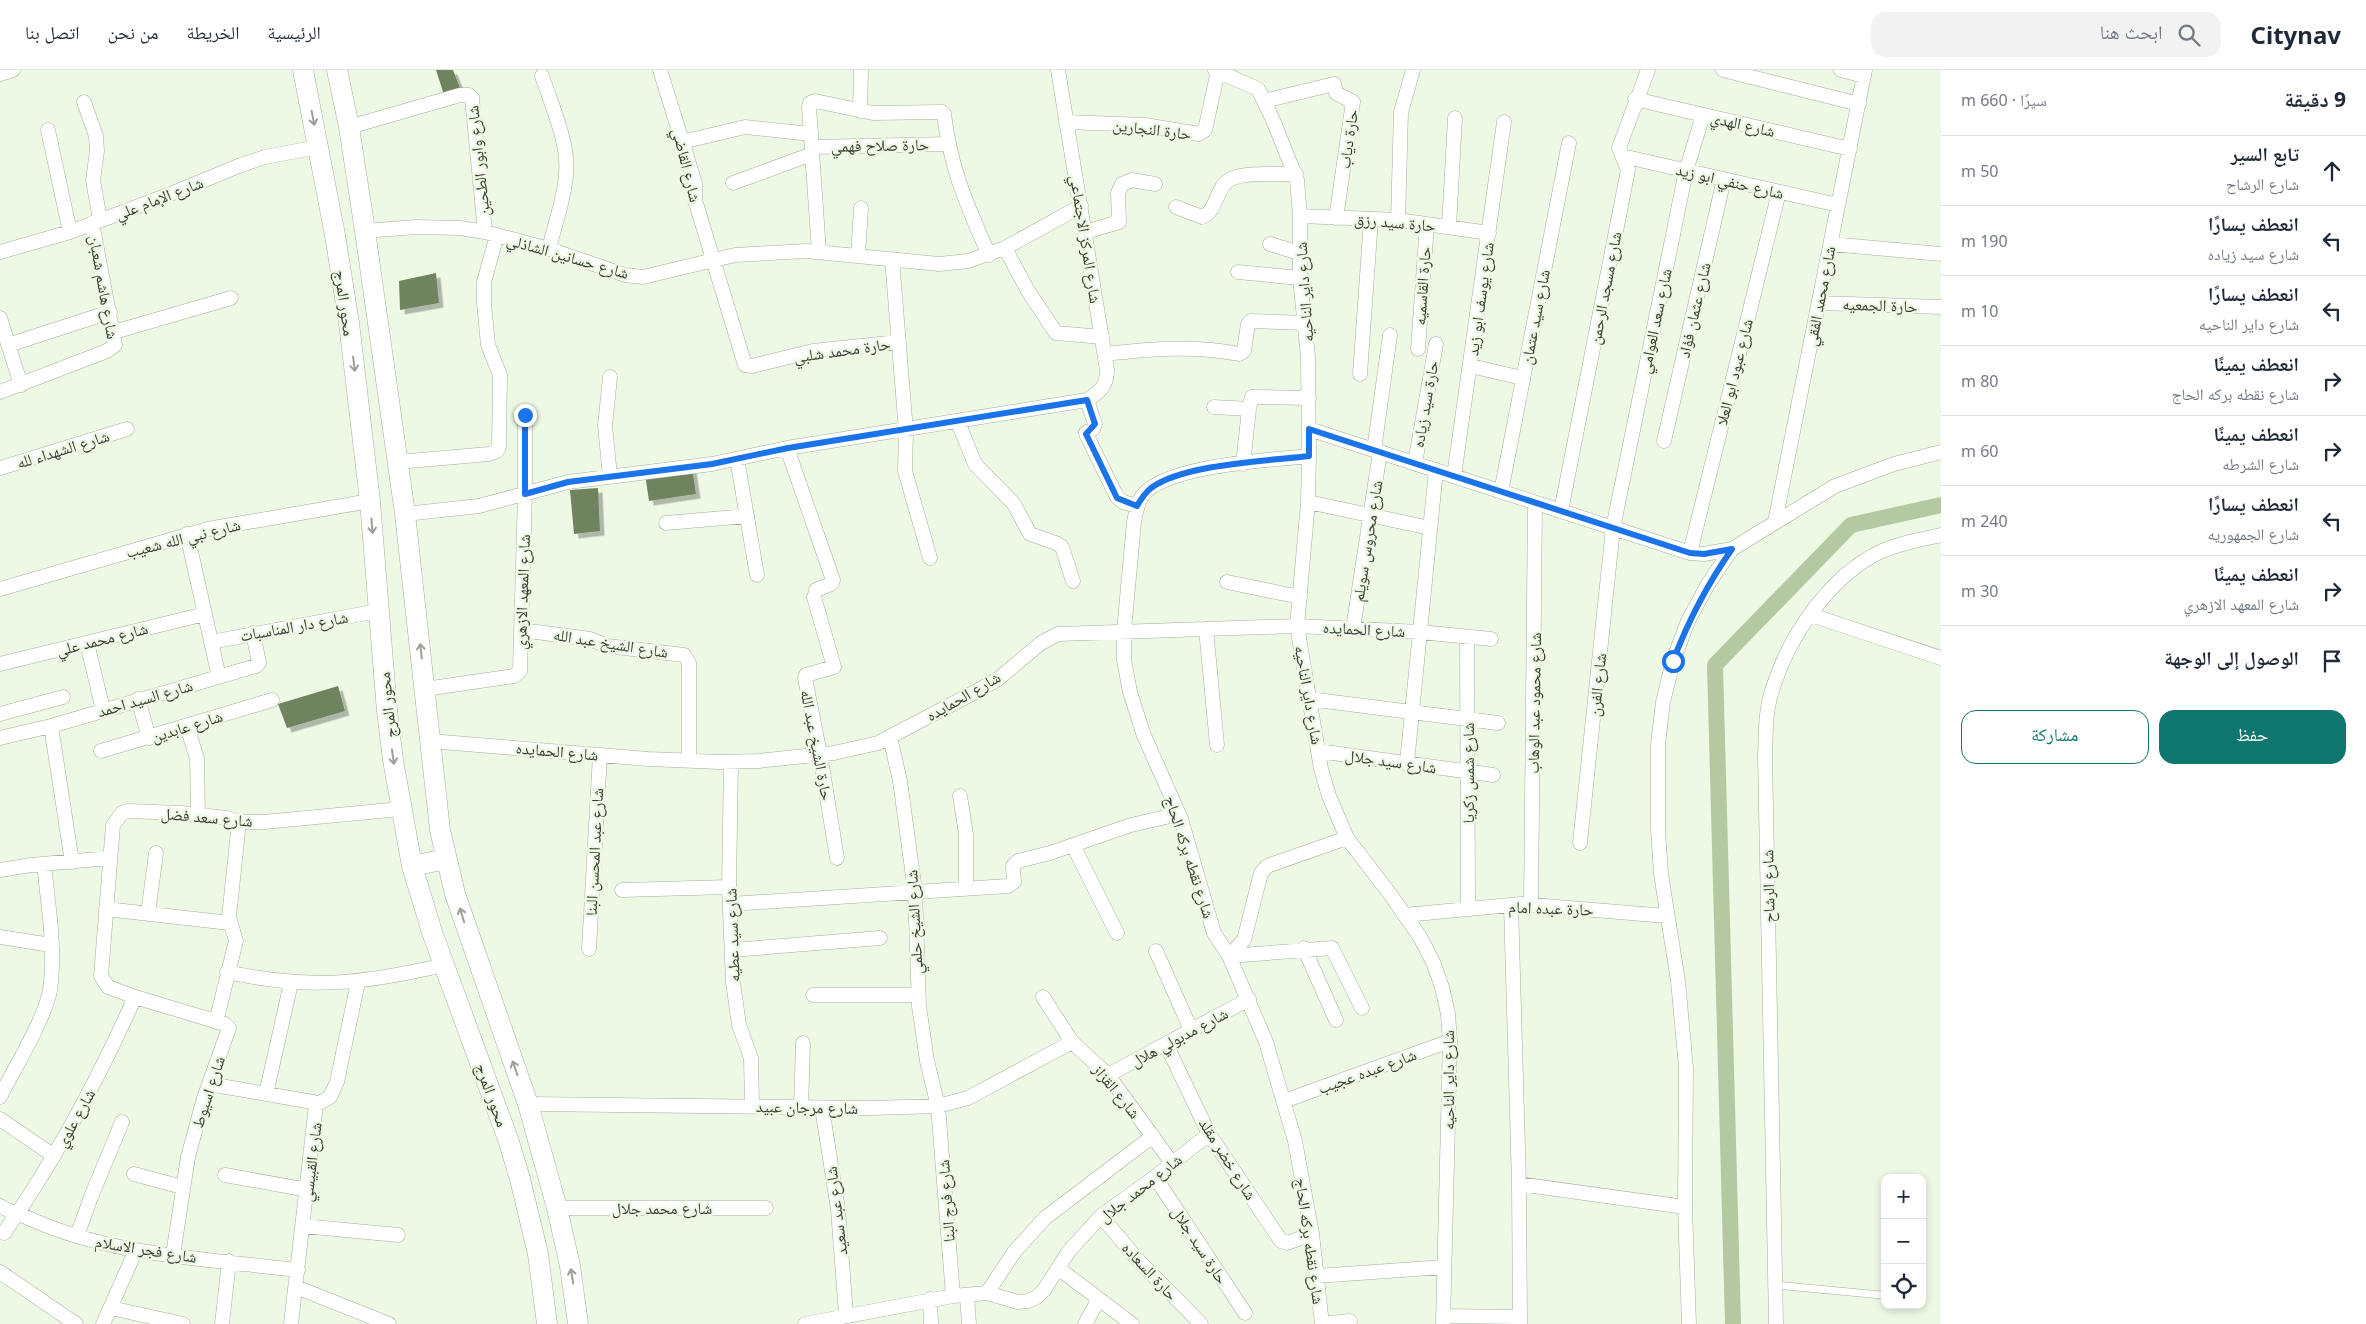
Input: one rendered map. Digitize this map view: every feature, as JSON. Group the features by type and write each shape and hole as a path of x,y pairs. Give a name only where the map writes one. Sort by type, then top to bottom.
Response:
{"main road":[{"name":"محور المرج","path":"303,70 335,235 349,323 370,501 387,711 401,809 412,866 421,899 509,1142 520,1179 538,1254 547,1324"},
{"name":"محور المرج","path":"337,70 365,231 398,462 436,800 446,859 466,928 528,1104 557,1208 570,1266 578,1324"},
{"path":"412,866 446,859"}],"street":[{"path":"0,74 13,70"},
{"name":"شارع القاضي","path":"660,70 694,183 695,200 714,260"},
{"path":"860,70 860,111"},
{"name":"شارع المركز الاجتماعي","path":"1058,70 1102,337 1107,380 1101,390 1087,400"},
{"path":"1398,220 1401,112 1413,70"},
{"name":"شارع مسجد الرحمن","path":"1561,511 1628,170 1619,148 1648,70"},
{"path":"1723,70 1859,104"},
{"path":"1842,70 1865,73"},
{"name":"حارة النجارين","path":"1066,122 1145,125 1200,134 1205,130 1216,71"},
{"name":"شارع داير الناحيه","path":"1216,71 1235,74 1254,86 1264,101 1296,174 1300,216 1300,278 1306,323 1309,398 1308,502 1297,626 1318,751 1329,796 1347,838 1420,937 1442,987 1450,1041 1443,1320"},
{"name":"شارع محمد الفقي","path":"1775,522 1865,73"},
{"path":"542,76 566,150 567,166 549,249"},
{"name":"حارة دياب","path":"1264,101 1334,84 1336,93 1353,102 1336,218"},
{"name":"شارع وابور الطحين","path":"348,127 460,95 469,95 474,102 491,234"},
{"name":"شارع الهدي","path":"1636,99 1850,149"},
{"path":"819,252 809,108 813,102 818,101 860,111 888,114 942,112 944,114 948,144 960,188 990,255"},
{"name":"شارع هاشم شعبان","path":"0,392 113,349 116,344 96,222 93,180 97,151 96,136 84,102"},
{"name":"شارع سعد العوامي","path":"1613,528 1686,171 1704,115"},
{"path":"1449,227 1455,118"},
{"name":"شارع يوسف ابو زيد","path":"1454,476 1504,122"},
{"path":"682,142 745,127 811,145"},
{"path":"48,130 70,232"},
{"name":"شارع سيد عتمان","path":"1501,492 1569,143"},
{"name":"حارة صلاح فهمي","path":"811,145 948,144"},
{"path":"733,183 811,145"},
{"name":"شارع الإمام علي","path":"0,252 70,232 265,156 318,147"},
{"name":"شارع حنفي ابو زيد","path":"1622,156 1838,205"},
{"path":"1176,207 1202,217 1210,213 1222,187 1235,178 1254,175 1296,174"},
{"name":"شارع عثمان فؤاد","path":"1664,441 1724,179"},
{"path":"1085,232 1119,222 1118,193 1122,184 1132,180 1155,184"},
{"name":"شارع عبود ابو العلا","path":"1690,553 1779,192"},
{"name":"شارع حسانين الشاذلي","path":"365,231 416,227 460,228 549,249 625,275 643,277 714,260 784,250 952,264 990,255 1081,206"},
{"path":"858,256 861,208"},
{"name":"حارة سيد رزق","path":"1300,216 1398,220 1489,233"},
{"path":"1360,374 1371,219"},
{"name":"حارة القاسميه","path":"1418,349 1427,224"},
{"path":"398,462 489,454 497,451 499,447 500,375 488,345 484,304 484,282 491,234"},
{"path":"1270,244 1299,253"},
{"path":"1830,244 1941,254"},
{"path":"1005,248 1019,276 1056,333 1102,337"},
{"name":"حارة محمد شلبي","path":"714,260 745,365 748,366 812,351 899,342"},
{"path":"892,260 906,431 907,478 930,558"},
{"path":"1238,272 1300,278"},
{"path":"114,332 231,298"},
{"name":"حارة الجمعيه","path":"1819,303 1941,307"},
{"path":"8,344 110,312"},
{"path":"0,318 21,385"},
{"path":"1104,354 1165,348 1194,348 1239,354 1244,351 1248,324 1251,321 1306,323"},
{"path":"1377,451 1390,335"},
{"name":"حارة سيد زياده","path":"1415,463 1436,344"},
{"path":"1471,366 1522,378"},
{"path":"610,377 605,426 610,476"},
{"path":"1243,464 1252,397 1309,398"},
{"path":"405,514 479,506 568,482 737,459 788,448 906,431 1087,400 1095,424 1086,434 1117,498 1137,506 1151,488 1166,479 1190,472 1309,456"},
{"path":"1214,407 1249,409"},
{"name":"شارع المعهد الازهري","path":"425,689 517,674 520,670 525,494 525,415"},
{"path":"958,422 975,464 1014,504 1030,534 1056,543 1062,548 1073,582"},
{"name":"شارع الشهداء لله","path":"0,468 127,429"},
{"path":"1309,429 1690,553 1704,554 1732,549 1835,486 1894,464 1941,452"},
{"name":"حارة الشيخ عبد الله","path":"788,448 833,580 831,584 815,593 834,667 805,676 838,858"},
{"name":"شارع محروس سويلم","path":"1353,629 1371,515 1377,451"},
{"path":"737,459 757,575"},
{"path":"1408,763 1436,470"},
{"name":"شارع نبي الله شعيب","path":"0,589 187,534 370,501"},
{"path":"1308,502 1430,528"},
{"name":"شارع محمود عبد الوهاب","path":"1532,904 1536,503"},
{"name":"شارع نقطه بركه الحاج","path":"1137,506 1124,631 1124,660 1132,700 1142,733 1180,814 1214,933 1229,956 1249,999 1266,1042 1284,1101 1294,1141 1312,1234 1322,1324"},
{"path":"666,523 747,516"},
{"name":"شارع الفرن","path":"1580,843 1613,528"},
{"path":"187,534 218,677"},
{"name":"شارع الرشاح","path":"1776,1324 1766,724 1771,692 1794,640 1811,615 1842,579 1866,561 1902,544 1941,535"},
{"path":"1688,1324 1685,1206 1686,1068 1683,1023 1667,916 1658,830 1658,744 1663,702 1673,661 1688,621 1708,584 1732,549"},
{"path":"1227,582 1300,597"},
{"name":"شارع دار المناسبات","path":"211,642 378,610"},
{"name":"شارع محمد علي","path":"0,664 205,614"},
{"path":"1811,615 1941,658"},
{"name":"شارع الحمايده","path":"430,741 689,761 758,761 820,754 871,745 890,737 991,683 1049,638 1067,633 1297,626 1420,632 1492,639"},
{"path":"1206,629 1217,745"},
{"name":"شارع الشيخ عبد الله","path":"521,630 590,639 607,646 681,654 689,663 689,761"},
{"name":"شارع السيد احمد","path":"0,738 51,726 258,665 253,633"},
{"name":"شارع شمس زكريا","path":"1467,637 1468,909"},
{"path":"87,643 103,710"},
{"path":"0,714 63,697"},
{"path":"138,699 149,738"},
{"path":"1309,699 1498,723"},
{"name":"شارع عابدين","path":"102,751 272,700"},
{"path":"51,726 72,862"},
{"path":"187,726 197,759 198,815"},
{"name":"شارع الشيخ حلمي","path":"890,737 900,781 915,891 918,995 922,1037 938,1106"},
{"name":"شارع سيد جلال","path":"1318,751 1493,775"},
{"name":"شارع عبد المحسن البنا","path":"588,949 600,755"},
{"name":"شارع سيد عطيه","path":"731,762 729,886 733,982 738,1022 751,1058 752,1106"},
{"path":"960,796 966,834 966,888"},
{"name":"شارع سعد فضل","path":"110,858 113,825 122,813 128,811 198,815 239,822 264,822 401,809"},
{"path":"730,904 1011,886 1014,882 1015,863 1132,825 1180,814"},
{"path":"0,870 110,858 101,976 108,987 216,1022 236,941 236,935 229,917 239,822"},
{"path":"1229,956 1244,940 1261,873 1267,866 1347,838"},
{"path":"1073,845 1117,933"},
{"path":"148,914 156,852"},
{"path":"0,1097 42,1013 49,991 51,944 44,864"},
{"path":"622,890 729,886"},
{"name":"حارة عبده امام","path":"1405,915 1532,904 1667,916"},
{"path":"1443,1320 1520,1320 1519,1184 1511,905"},
{"path":"106,909 230,923"},
{"path":"0,937 51,944"},
{"path":"732,950 880,938"},
{"path":"1229,956 1329,947 1335,950 1362,1008"},
{"path":"1304,948 1336,1020"},
{"path":"1156,951 1191,1030"},
{"path":"227,972 291,983 358,982 444,965"},
{"name":"شارع القبيسي","path":"291,1324 308,1190 316,1105 330,1096 337,1082 358,982"},
{"path":"266,1094 291,983"},
{"path":"814,995 918,995"},
{"name":"شارع علوي","path":"4,1233 54,1156 84,1104 134,997"},
{"name":"شارع القزاز","path":"1043,997 1072,1042 1108,1075 1172,1164"},
{"name":"شارع مدبولي هلال","path":"1108,1075 1249,999"},
{"name":"شارع اسيوط","path":"173,1254 188,1157 229,1030 225,1024 216,1022"},
{"name":"شارع عبده عجيب","path":"1284,1101 1450,1041"},
{"name":"شارع مرجان عبيد","path":"528,1104 801,1108 938,1106 968,1098 1072,1042"},
{"path":"801,1108 803,1043"},
{"name":"شارع خضر مقلد","path":"1166,1044 1209,1134 1281,1241 1287,1243 1312,1234"},
{"path":"210,1084 313,1102 316,1105"},
{"name":"شارع فرج البنا","path":"938,1106 960,1295 968,1324"},
{"name":"شارع عبد سعيد","path":"822,1108 838,1209 846,1315"},
{"path":"0,1118 54,1156"},
{"path":"77,1236 122,1122"},
{"name":"شارع محمد جلال","path":"805,1324 930,1299 960,1295 987,1293 1018,1302 1028,1301 1044,1290 1070,1251 1101,1216 1155,1177 1209,1134"},
{"path":"987,1293 1015,1251 1045,1218 1152,1136"},
{"path":"134,1174 182,1187"},
{"path":"225,1175 308,1190"},
{"name":"حارة سيد جلال","path":"1155,1177 1245,1313"},
{"path":"1519,1184 1685,1206"},
{"name":"شارع فجر الاسلام","path":"0,1206 9,1212 18,1213 43,1225 77,1236 136,1250 298,1270"},
{"name":"شارع محمد جلال","path":"557,1208 766,1208"},
{"name":"حارة السعاده","path":"1101,1216 1138,1260 1201,1324"},
{"path":"303,1226 398,1235"},
{"path":"103,1324 136,1250"},
{"path":"222,1324 229,1261"},
{"path":"1317,1276 1444,1267"},
{"path":"1058,1268 1132,1324"},
{"path":"0,1272 76,1324"},
{"path":"296,1287 389,1324"},
{"path":"930,1299 931,1324"},
{"path":"1084,1324 1099,1299"},
{"path":"111,1308 183,1324"},
{"path":"1322,1324 1350,1321"}],"lane":[{"path":"1775,1285 1881,1295"}],"building":[{"path":"436,70 453,70 462,93 445,98"},
{"path":"436,273 439,303 400,310 399,281"},
{"path":"692,468 696,494 649,501 645,474"},
{"path":"598,488 600,531 574,534 570,490"},
{"path":"338,686 345,711 287,728 278,704"}],"waterway":[{"path":"1733,1324 1715,665 1851,525 1941,505"}],"route":[{"path":"525,415 525,494 568,482 712,464 788,448 1087,400 1095,424 1093,429 1086,434 1117,498 1137,506 1151,488 1166,479 1190,472 1309,456 1309,429 1690,553 1704,554 1732,549 1708,584 1688,621 1673,661"}]}
